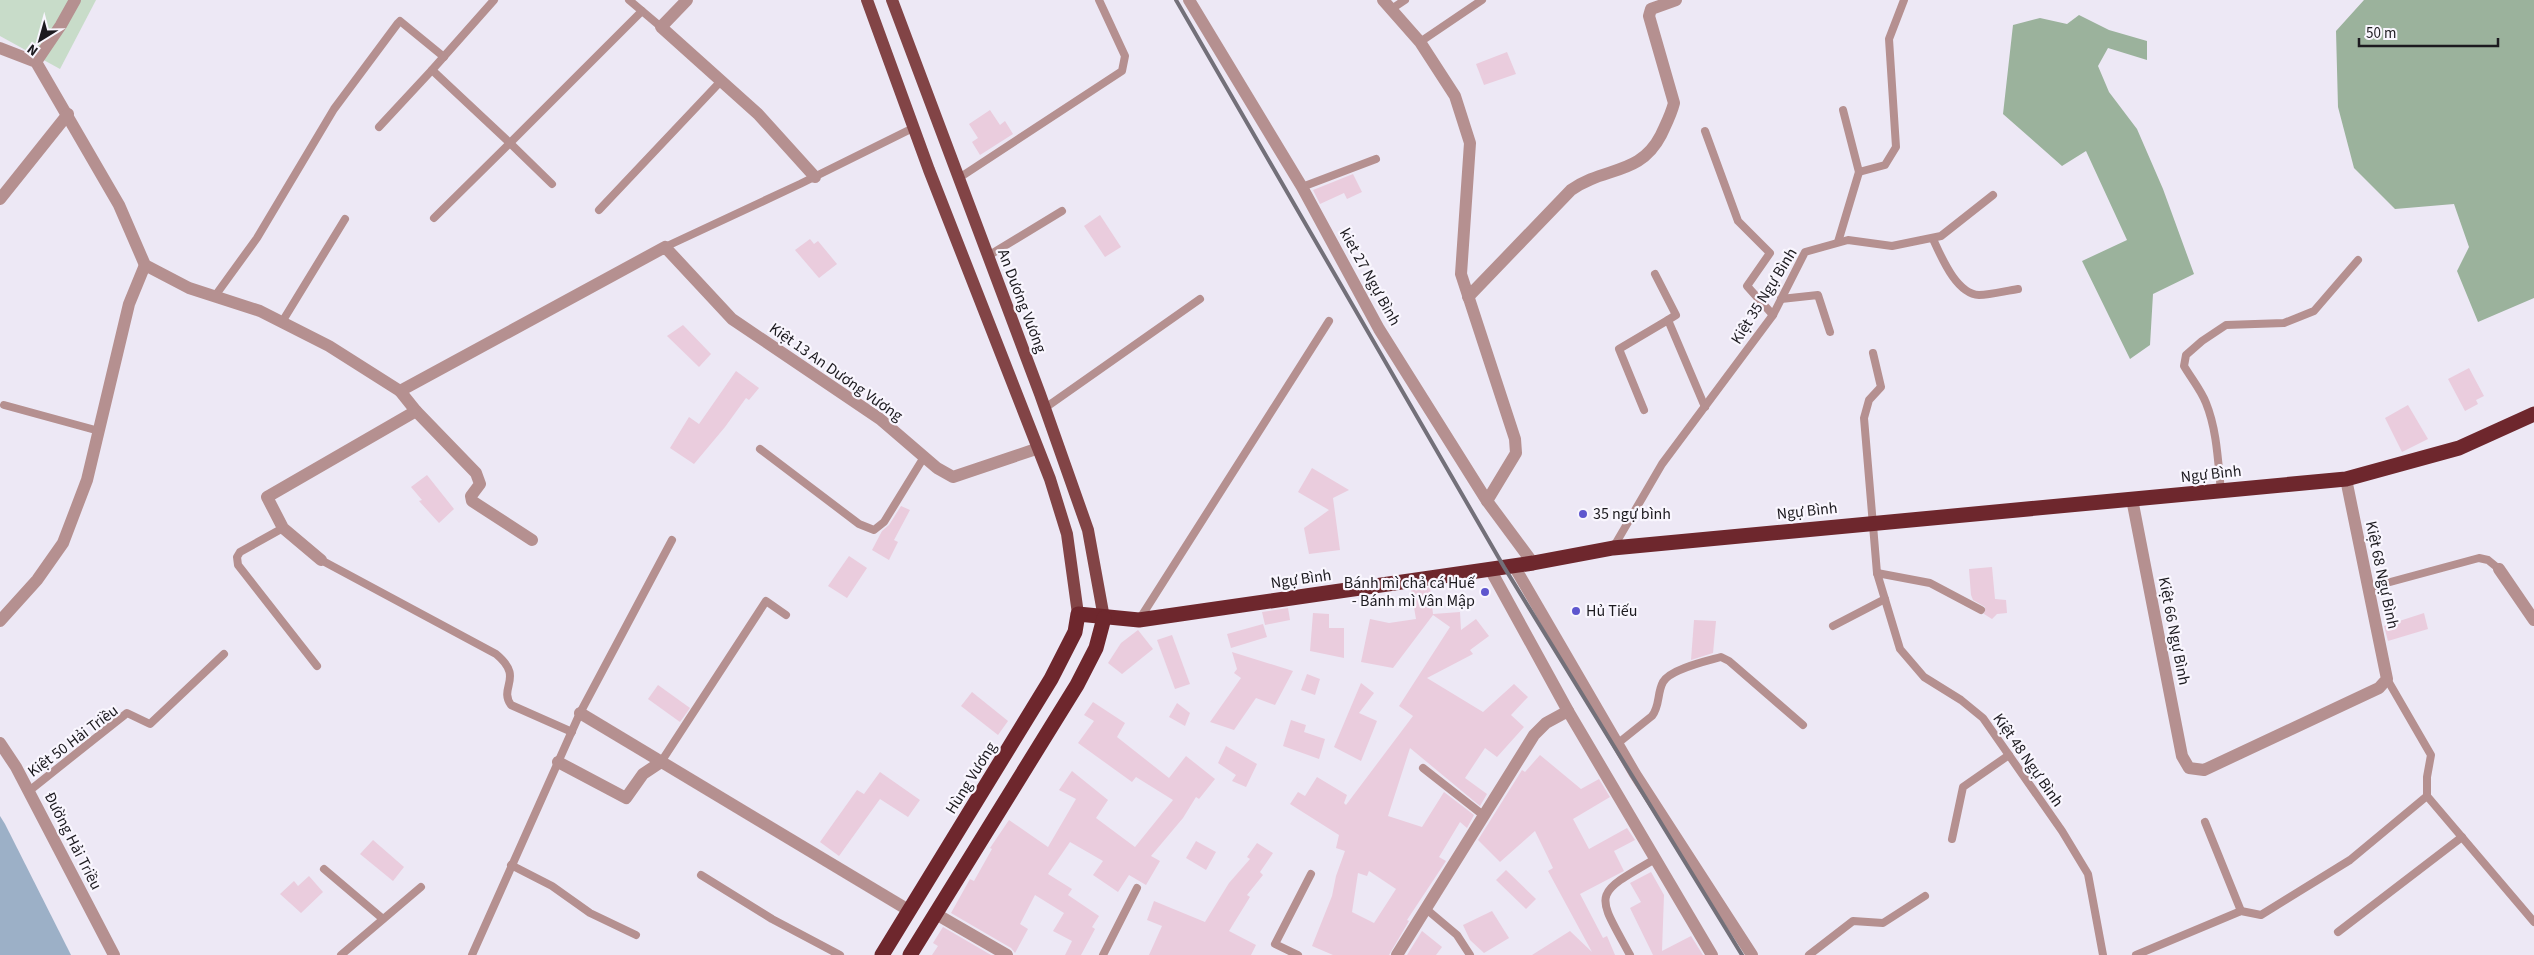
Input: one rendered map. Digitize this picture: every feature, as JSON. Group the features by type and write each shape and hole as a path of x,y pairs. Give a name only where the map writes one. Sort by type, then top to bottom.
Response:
{"highway":[{"name":"Ngự Bình","path":"1078,614 1139,620 1514,566 1613,548 2346,478 2459,448 2534,414"},
{"name":"Hùng Vương","path":"882,955 1051,680 1075,632 1078,614"},
{"path":"910,955 1077,686 1096,648 1104,618"}],"main road":[{"path":"867,0 1036,449 1050,479 1066,534 1078,614"},
{"name":"An Dương Vương","path":"892,0 1045,408 1088,530 1104,618"}],"street":[{"path":"36,62 62,25 75,0"},
{"path":"687,0 661,27 776,131 815,177"},
{"name":"kiet 27 Ngự Bình","path":"1189,0 1302,187 1379,329 1487,501 1533,563"},
{"path":"1468,297 1571,190 1584,181 1630,165 1653,151 1671,115 1674,103 1649,16 1651,9 1676,0"},
{"path":"1387,5 1420,42 1455,96 1470,143 1461,274 1515,439 1516,453 1487,501"},
{"path":"0,48 36,62 68,114 119,205 145,265 189,288 260,311 329,346 400,391 416,411 478,476 480,484 472,496 472,501 532,540"},
{"path":"0,199 68,114"},
{"path":"400,391 665,247"},
{"name":"Kiệt 13 An Dương Vương","path":"665,247 732,319 880,419 924,457 953,477 1036,449"},
{"path":"0,621 37,580 63,543 87,480 129,304 145,265"},
{"path":"321,560 283,528 267,497 416,411"},
{"name":"Kiệt 68 Ngự Bình","path":"2346,478 2387,679"},
{"name":"Kiệt 66 Ngự Bình","path":"2132,499 2182,756 2189,768 2204,770 2379,688 2387,679"},
{"path":"1514,566 1617,744 1752,955"},
{"path":"1490,569 1568,711 1712,955"},
{"path":"2499,569 2534,620"},
{"path":"1397,955 1534,735 1546,723 1568,711"},
{"path":"580,713 910,911"},
{"name":"Đường Hải Triều","path":"0,743 29,791 114,955"},
{"path":"558,762 626,798 643,774 661,762"},
{"path":"936,914 1007,955"}],"lane":[{"path":"379,127 494,0"},
{"path":"629,0 661,27"},
{"path":"959,178 1122,71 1125,56 1099,0"},
{"path":"1387,5 1405,0"},
{"path":"1420,42 1482,0"},
{"path":"1859,172 1885,165 1896,147 1889,39 1904,0"},
{"path":"434,218 642,11"},
{"path":"215,296 257,238 284,189 334,109 398,23 400,21 444,56"},
{"path":"432,70 552,184"},
{"path":"599,210 721,81"},
{"path":"1838,242 1859,172 1843,110"},
{"path":"665,247 815,177 914,128"},
{"path":"1705,131 1738,221 1770,253 1747,286 1773,315"},
{"path":"1302,187 1376,160"},
{"name":"Kiệt 35 Ngự Bình","path":"1613,548 1662,464 1773,315 1805,252 1848,240 1892,246 1933,239 1941,236 1993,195"},
{"path":"988,256 1062,211"},
{"path":"282,322 345,219"},
{"path":"1933,239 1948,270 1960,286 1977,295 2018,289"},
{"path":"2221,491 2215,437 2210,417 2206,403 2184,366 2186,355 2202,341 2226,326 2284,323 2314,311 2358,260"},
{"path":"1644,410 1619,349 1676,315 1655,274"},
{"path":"1781,299 1818,295 1830,332"},
{"path":"1045,408 1200,299"},
{"path":"1668,320 1705,408"},
{"path":"1139,620 1329,321"},
{"name":"Kiệt 48 Ngự Bình","path":"1873,353 1881,386 1869,400 1864,418 1871,522 1877,573 1900,649 1924,678 1961,700 1983,718 2062,831 2088,874 2103,955"},
{"path":"4,405 99,431"},
{"path":"760,449 859,524 874,530 884,522 924,457"},
{"path":"283,528 240,552 237,558 238,565 317,666"},
{"path":"472,955 580,713 672,540"},
{"path":"2368,588 2479,558 2488,560 2499,569"},
{"path":"321,560 496,654 504,661 512,676 507,695 511,705 572,732"},
{"path":"1877,573 1930,583 1981,610"},
{"path":"1833,626 1885,599"},
{"path":"661,762 766,601 786,615"},
{"name":"Kiệt 50 Hải Triều","path":"29,791 127,713 150,724 224,654"},
{"path":"1617,744 1652,716 1656,710 1663,682 1671,673 1721,657 1729,661 1803,725"},
{"path":"2387,679 2431,755 2426,777 2426,796 2534,922"},
{"path":"1952,839 1963,787 2009,755"},
{"path":"1423,768 1484,815"},
{"path":"2136,955 2241,911 2261,915 2350,860 2426,796"},
{"path":"2205,822 2241,911"},
{"path":"2338,932 2462,837"},
{"path":"1630,955 1604,908 1605,894 1614,883 1655,859"},
{"path":"511,865 552,886 590,913 636,936"},
{"path":"324,870 382,919"},
{"path":"1298,955 1275,944 1310,874"},
{"path":"701,875 772,919 840,955"},
{"path":"340,955 421,887"},
{"path":"1103,955 1137,888"},
{"path":"1809,955 1854,921 1883,924 1926,896"},
{"path":"1426,908 1457,934 1470,955"}],"green space":[{"path":"0,0 96,0 60,69 0,36"},
{"path":"2364,0 2534,0 2534,298 2478,322 2457,271 2469,247 2454,204 2395,209 2354,168 2338,107 2336,31"},
{"path":"2079,15 2109,30 2147,41 2147,60 2108,48 2098,66 2109,92 2137,129 2163,189 2194,274 2153,294 2150,345 2130,359 2082,261 2127,240 2086,151 2062,166 2003,114 2013,25 2040,18 2067,24"}],"water":[{"path":"0,816 5,824 71,955 0,955"}],"building":[{"path":"1507,52 1516,74 1484,85 1476,64"},
{"path":"990,110 1000,125 1005,121 1013,134 980,155 972,142 978,138 969,124"},
{"path":"1353,174 1362,192 1347,199 1344,193 1320,204 1313,190"},
{"path":"1100,215 1121,247 1105,257 1084,226"},
{"path":"810,239 814,244 818,241 837,264 819,278 795,250"},
{"path":"683,325 711,354 699,367 667,336"},
{"path":"2469,368 2484,396 2476,400 2478,404 2465,411 2448,379"},
{"path":"736,371 759,388 749,400 746,398 694,464 670,448 689,417 699,424"},
{"path":"2408,405 2428,439 2402,452 2385,418"},
{"path":"1312,468 1349,490 1333,498 1340,550 1309,554 1304,528 1329,510 1298,492"},
{"path":"427,475 454,509 439,523 419,501 422,500 411,487"},
{"path":"901,506 910,510 894,540 898,542 889,560 872,550 882,531 889,525"},
{"path":"849,556 867,568 847,598 828,586"},
{"path":"1992,567 1995,599 2006,600 2007,613 1997,614 1992,619 1984,614 1985,607 1973,600 1969,569"},
{"path":"1430,587 1433,614 1460,612 1461,630 1476,619 1489,636 1470,650 1473,654 1427,678 1483,712 1514,684 1528,697 1511,715 1524,727 1497,757 1485,748 1465,778 1487,794 1480,806 1410,748 1388,816 1422,827 1444,792 1474,815 1467,828 1460,822 1439,857 1446,861 1407,920 1409,921 1389,955 1333,955 1312,946 1332,896 1336,876 1345,851 1336,848 1339,835 1290,804 1298,792 1305,796 1317,777 1347,795 1344,803 1346,805 1413,716 1399,706 1450,627 1433,615 1393,668 1361,662 1370,619 1389,623 1416,619 1411,590","holes":["1369,871 1396,889 1374,923 1352,912 1358,873 1367,876"]},
{"path":"1288,608 1290,620 1265,625 1262,612"},
{"path":"1313,613 1329,614 1329,628 1344,628 1344,658 1310,651"},
{"path":"2424,613 2428,629 2388,641 2384,626"},
{"path":"1694,620 1716,621 1713,653 1691,660"},
{"path":"1263,624 1267,637 1231,648 1227,634"},
{"path":"1138,630 1153,649 1122,674 1108,663 1121,643"},
{"path":"1172,635 1190,684 1175,689 1157,640"},
{"path":"1232,652 1293,671 1275,705 1256,698 1234,730 1210,722 1241,678 1234,673 1237,669"},
{"path":"1307,674 1320,679 1315,695 1301,690"},
{"path":"1361,683 1374,693 1359,713 1377,721 1361,761 1334,747"},
{"path":"658,685 690,708 680,722 648,699"},
{"path":"972,692 1008,721 998,735 961,706"},
{"path":"1093,702 1125,723 1117,737 1169,778 1186,756 1215,779 1199,799 1196,797 1183,818 1151,856 1160,861 1146,885 1129,875 1118,892 1093,875 1103,861 1070,842 1048,874 1072,889 1068,895 1099,916 1092,927 1095,929 1081,955 1065,955 1072,941 1053,931 1064,913 1035,895 1020,924 1028,929 1015,953 1011,948 951,913 970,879 974,881 992,849 990,848 1009,820 1048,847 1076,799 1059,790 1072,771 1108,800 1096,818 1135,847 1173,800 1136,777 1132,782 1078,743 1094,721 1084,715"},
{"path":"1177,703 1190,713 1185,726 1169,717"},
{"path":"1291,720 1306,725 1304,732 1325,739 1319,759 1283,746"},
{"path":"1226,746 1257,764 1246,787 1232,781 1236,775 1218,763"},
{"path":"1540,755 1581,789 1599,779 1610,797 1573,819 1589,849 1627,828 1635,840 1614,851 1624,871 1580,894 1603,938 1607,936 1615,955 1532,955 1570,931 1592,952 1548,871 1553,868 1535,831 1500,862 1478,840 1522,770 1525,772"},
{"path":"880,772 920,800 908,817 880,799 839,856 820,842 857,790 864,794"},
{"path":"373,840 404,867 393,881 360,854"},
{"path":"1196,841 1216,852 1206,870 1186,858"},
{"path":"1257,843 1273,853 1260,872 1263,875 1247,895 1250,897 1229,931 1256,945 1251,955 1149,955 1162,926 1147,920 1154,901 1205,922 1229,883 1250,859 1247,857"},
{"path":"1506,870 1536,899 1526,909 1496,880"},
{"path":"1651,872 1664,895 1662,951 1691,936 1703,955 1653,955 1630,908 1641,902 1630,883"},
{"path":"309,876 323,892 301,913 280,894 294,881 298,886"},
{"path":"1492,911 1509,938 1484,953 1470,940 1463,925"},
{"path":"943,927 991,955 932,955 938,946 933,943"},
{"path":"1422,931 1442,947 1436,955 1407,955"}],"railway":[{"path":"1176,0 1504,567 1742,955"}],"place":[{"name":"35 ngự bình","path":"1583,514"},
{"name":"Bánh mì chả cá Huế - Bánh mì Vân Mập","path":"1485,592"},
{"name":"Hủ Tiếu","path":"1576,611"}]}
